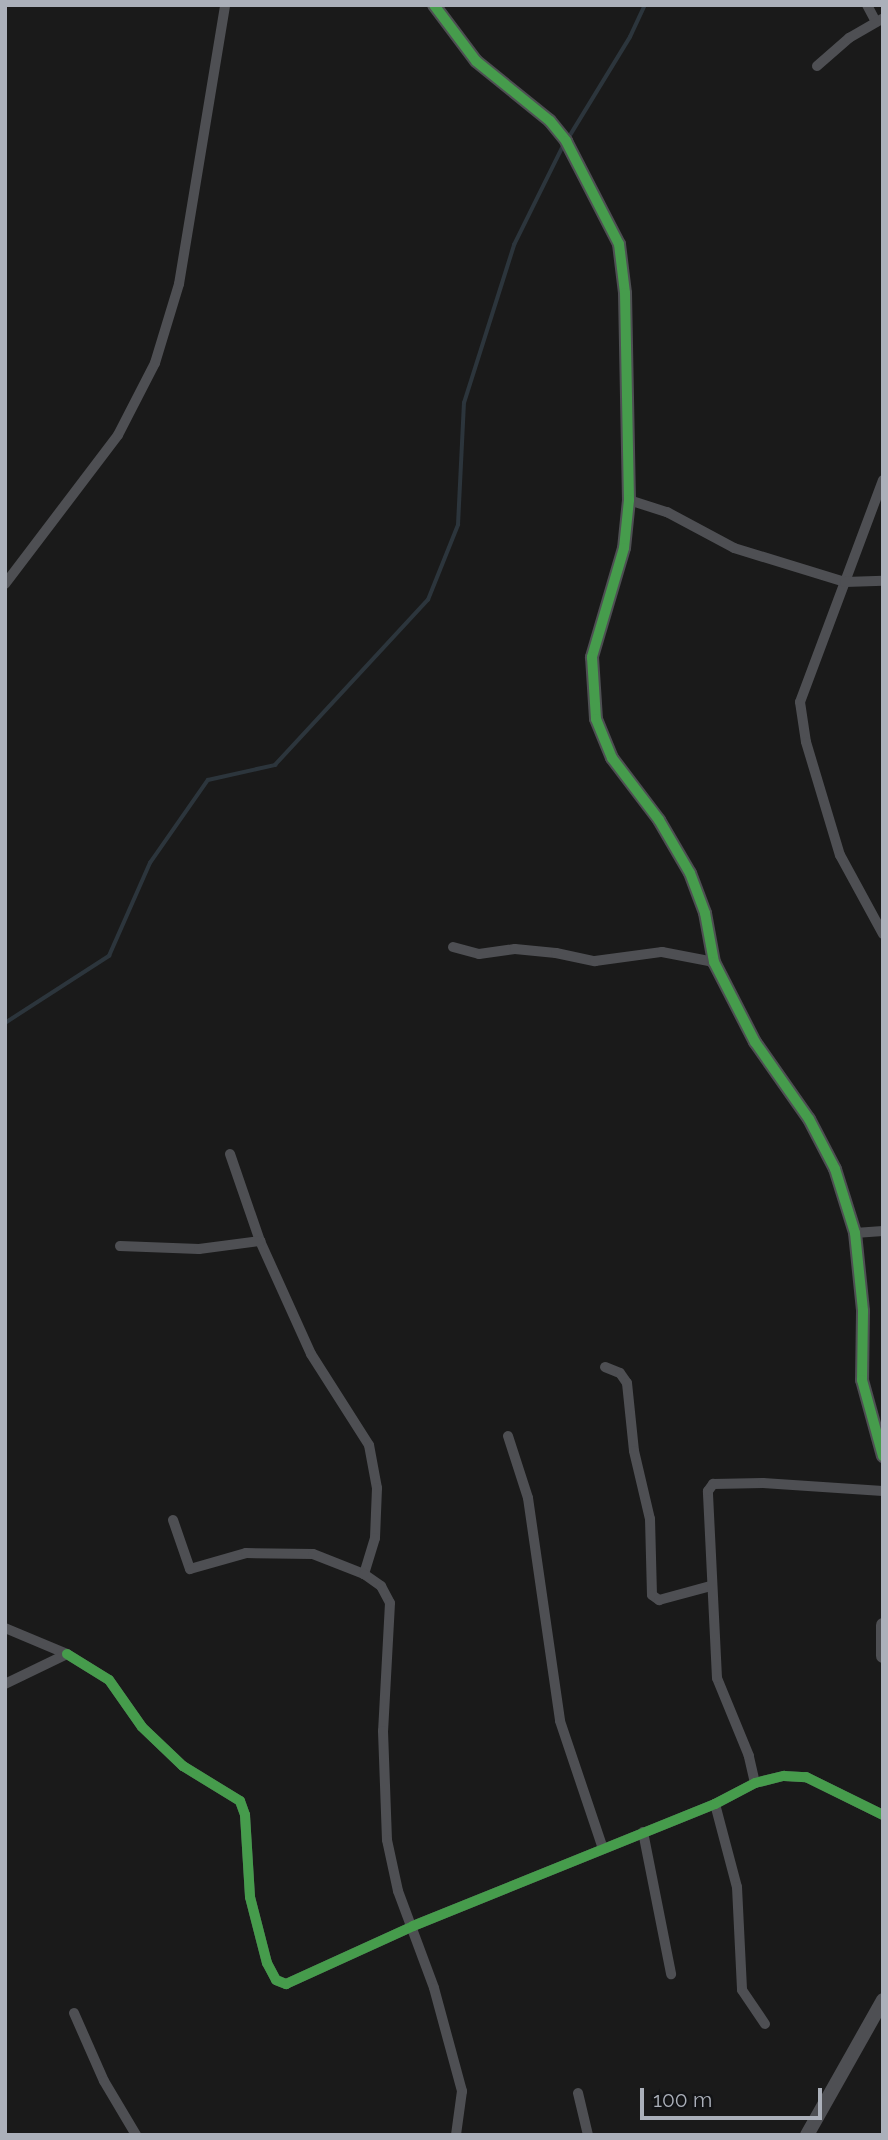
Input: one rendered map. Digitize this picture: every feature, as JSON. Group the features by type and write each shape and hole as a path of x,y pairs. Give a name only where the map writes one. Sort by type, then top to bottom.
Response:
{"street":[{"path":"5,584 118,435 155,363 180,284 225,5"},
{"path":"434,5 476,61 550,121 566,141 615,235 625,293 629,500 624,548 592,657 596,719 612,758 659,820 690,873 705,913 714,962 755,1042 824,1145 855,1233 863,1311 862,1380 881,1429 883,1456"},
{"path":"817,66 879,20 867,5"},
{"path":"883,480 800,702 806,741 840,855 883,934"},
{"path":"629,500 667,512 734,548 845,582 883,581"},
{"path":"453,947 480,954 515,948 595,961 662,952 714,962"},
{"path":"230,1154 260,1241 312,1354 369,1445 377,1488 375,1538 364,1574"},
{"path":"855,1233 883,1231"},
{"path":"120,1245 199,1249 260,1241"},
{"path":"605,1367 620,1373 627,1383 634,1451 650,1519 652,1595 659,1600 711,1586"},
{"path":"508,1436 528,1498 560,1721 603,1849"},
{"path":"755,1783 749,1756 718,1678 705,1500 713,1484 763,1483 883,1491"},
{"path":"173,1520 190,1569 246,1553 313,1554 364,1574 381,1586 390,1603 383,1731 387,1840 398,1891 413,1926 462,2091 456,2135"},
{"path":"883,1625 883,1656"},
{"path":"5,1628 67,1654 109,1680 142,1727 183,1766 240,1801 245,1815 250,1897 276,1980 286,1984 413,1926 715,1804 755,1783 784,1776 806,1777 883,1815"},
{"path":"5,1684 67,1654"},
{"path":"715,1804 737,1887 742,1990 765,2024"},
{"path":"643,1832 671,1974"},
{"path":"807,2135 881,2010"},
{"path":"74,2013 104,2081 136,2135"},
{"path":"578,2093 589,2135"}],"waterway":[{"path":"569,137 630,37 645,5"},
{"path":"5,1023 109,956 150,863 208,780 275,765 428,600 458,525 464,403 514,245 563,146"}],"cycle path":[{"path":"434,5 476,61 550,121 566,141 619,244 625,293 629,500 624,548 592,657 596,719 612,758 659,820 690,873 705,913 714,962 755,1042 809,1119 835,1169 855,1233 863,1311 862,1380 883,1456"},
{"path":"67,1654 109,1680 142,1727 183,1766 240,1801 245,1815 250,1897 267,1963 276,1980 286,1984 413,1926 715,1804 755,1783 784,1776 806,1777 883,1815"}]}
